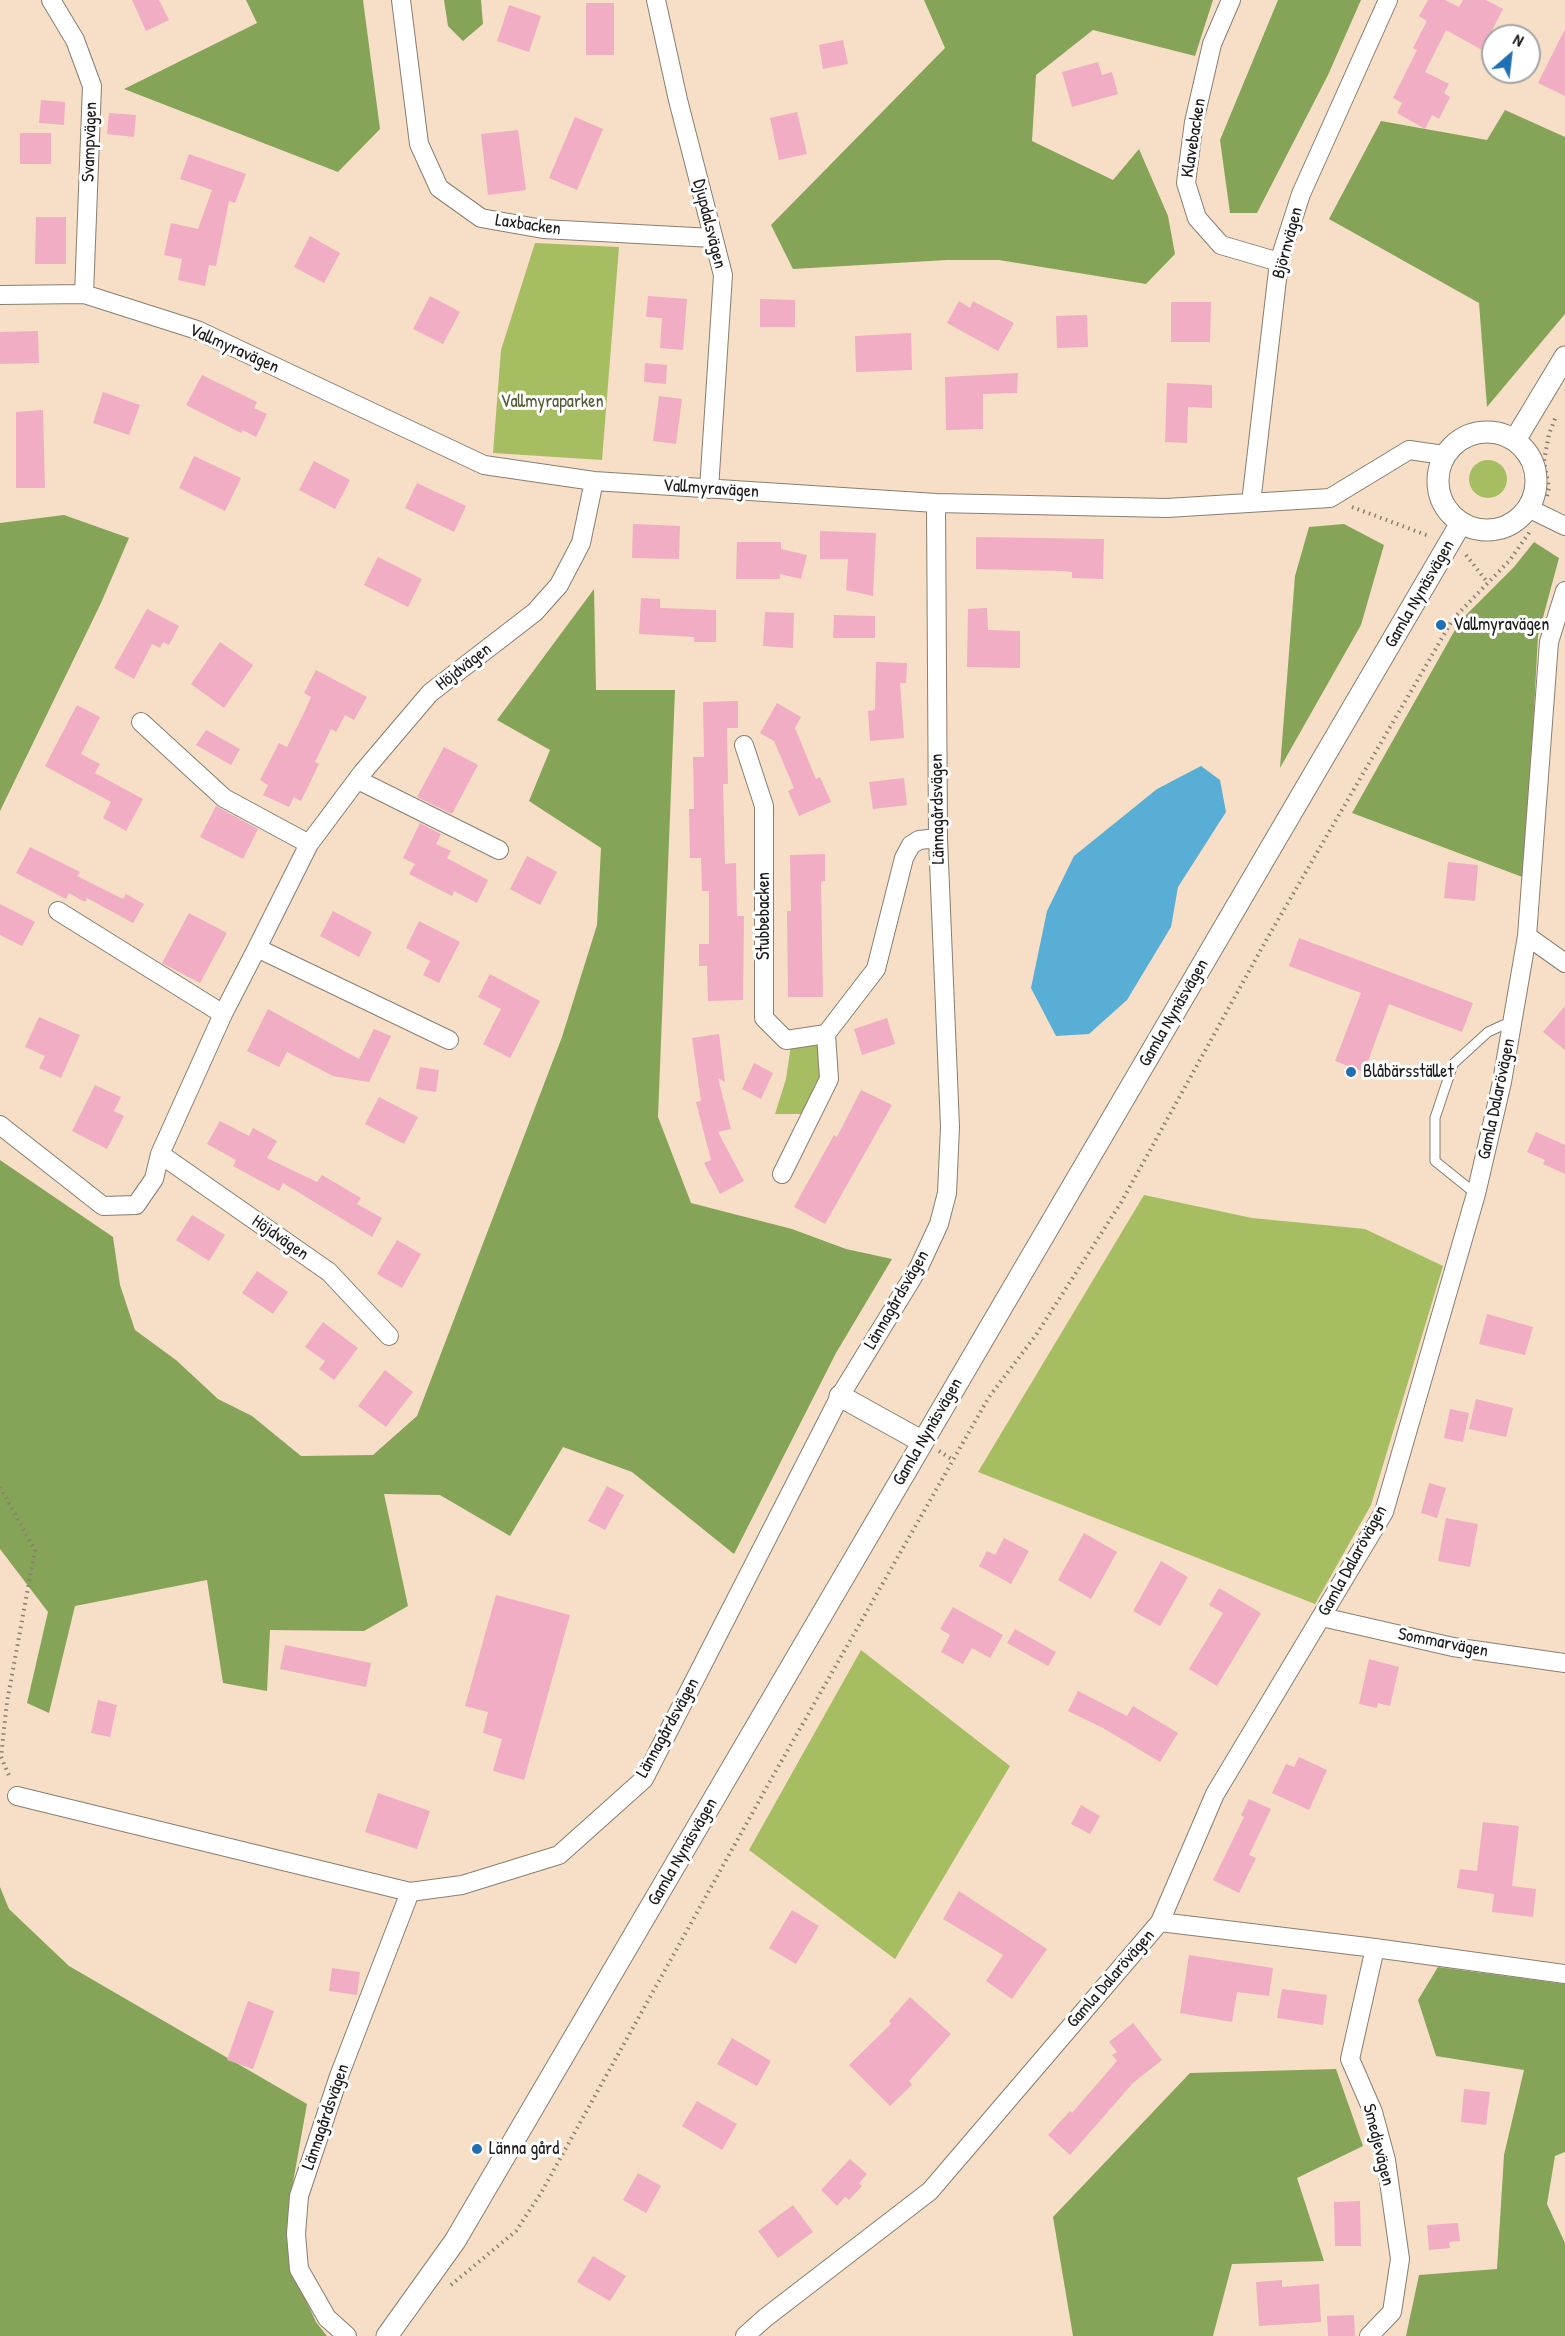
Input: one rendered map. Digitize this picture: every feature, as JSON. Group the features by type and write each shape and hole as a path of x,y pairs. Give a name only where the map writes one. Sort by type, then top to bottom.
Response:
{"street":[{"name":"Svampvägen","path":"51,0 75,40 92,86 84,294"},
{"name":"Laxbacken","path":"401,0 419,144 439,188 481,218 543,229 713,238"},
{"name":"Djupdalsvägen","path":"656,0 678,100 723,275 709,489"},
{"name":"Klavebacken","path":"1231,0 1212,44 1194,122 1186,183 1197,218 1221,245 1279,262"},
{"name":"Björnvägen","path":"1251,503 1279,262 1301,194 1388,0"},
{"name":"Vallmyravägen","path":"0,295 84,294 197,330 484,465 594,481 936,503 1167,508 1330,498 1409,450 1444,455"},
{"path":"1515,440 1565,357"},
{"path":"1444,455 1455,442 1469,434 1484,431 1500,433 1515,440 1528,453 1535,471 1535,511 1565,526"},
{"name":"Gamla Nynäsvägen","path":"1444,455 1438,477 1441,500 1456,532"},
{"name":"Höjdvägen","path":"0,1125 103,1206 136,1205 154,1179 160,1154 223,1014 309,844 430,693 535,612 559,585 581,543 594,481"},
{"name":"Lännagårdsvägen","path":"17,1796 410,1892 462,1886 559,1855 644,1779 840,1396 919,1267 939,1224 947,1193 950,1127 938,838 936,503"},
{"name":"Gamla Nynäsvägen","path":"1456,532 1498,529 1535,511"},
{"name":"Gamla Nynäsvägen","path":"390,2335 455,2241 1456,532"},
{"name":"Gamla Dalarövägen","path":"745,2336 765,2318 930,2191 1160,1922 1215,1794 1384,1512 1476,1194 1513,1020 1527,936 1549,642 1565,591"},
{"path":"141,722 224,798 309,844"},
{"name":"Stubbebacken","path":"744,745 764,806 764,1018 786,1040 826,1034"},
{"path":"358,780 499,850"},
{"path":"782,1174 830,1079 826,1034 876,969 904,858 911,845 919,840 938,838"},
{"path":"58,911 223,1014"},
{"path":"1527,936 1565,963"},
{"path":"257,948 449,1041"},
{"name":"Höjdvägen","path":"160,1154 329,1272 389,1335"},
{"path":"840,1396 923,1442"},
{"name":"Sommarvägen","path":"1322,1617 1453,1647 1565,1663"},
{"name":"Lännagårdsvägen","path":"347,2336 327,2318 299,2269 296,2234 299,2196 339,2076 410,1892"},
{"path":"1160,1922 1565,1974"},
{"name":"Smedjevägen","path":"1369,2336 1392,2312 1400,2259 1386,2160 1373,2112 1350,2059 1375,1948"}],"lane":[{"path":"1476,1194 1436,1161 1435,1118 1454,1064 1488,1032 1513,1020"}],"path":[{"path":"449,2287 516,2231 541,2193 775,1772 989,1397 1035,1335 1122,1201 1268,937 1453,619 1510,560 1535,511 1550,489 1545,461 1549,434 1557,414"},
{"path":"1330,498 1422,534 1456,532 1468,557 1488,583"},
{"path":"0,1487 35,1550 8,1702 1,1757 17,1796"}],"green space":[{"path":"246,0 363,0 380,129 338,172 124,89 257,23"},
{"path":"444,0 481,0 483,24 463,41 448,26"},
{"path":"924,0 1213,0 1195,56 1093,30 1036,75 1032,141 1113,180 1139,149 1168,216 1175,254 1146,284 999,260 947,260 793,269 771,225 945,48"},
{"path":"1278,0 1361,0 1328,75 1257,213 1230,213 1220,140"},
{"path":"1505,110 1565,137 1565,314 1487,407 1479,303 1329,219 1381,121 1487,140"},
{"name":"Vallmyraparken","path":"535,243 619,247 602,460 493,453 501,350"},
{"path":"1488,460 1495,461 1501,466 1506,472 1506,486 1501,492 1495,497 1488,498 1481,497 1475,492 1470,486 1469,479 1470,472 1475,466 1481,461"},
{"path":"64,515 129,538 101,603 0,811 0,523"},
{"path":"1344,524 1384,545 1361,625 1280,768 1295,576 1309,527"},
{"path":"1534,542 1559,558 1538,636 1525,878 1352,813 1460,621 1514,567"},
{"path":"594,589 596,690 675,690 658,1117 691,1203 792,1229 846,1249 892,1259 836,1353 734,1554 632,1472 563,1447 510,1536 440,1495 384,1494 408,1606 364,1631 270,1630 267,1691 223,1683 207,1580 75,1606 49,1713 27,1703 48,1612 0,1549 0,1160 113,1237 120,1285 135,1330 176,1360 218,1399 252,1416 301,1456 373,1455 417,1416 562,1037 597,925 601,848 529,801 550,750 497,720"},
{"path":"820,1041 822,1077 803,1114 775,1114 786,1079 791,1045"},
{"path":"1144,1195 1252,1218 1365,1229 1443,1266 1371,1505 1315,1604 978,1472"},
{"path":"861,1650 1010,1766 895,1959 749,1850"},
{"path":"0,1887 9,1909 69,1966 307,2104 292,2188 290,2265 316,2322 327,2336 0,2336"},
{"path":"1438,1967 1565,1984 1565,2152 1555,2156 1547,2204 1565,2243 1565,2336 1406,2336 1419,2275 1497,2269 1504,2155 1524,2070 1436,2056 1418,2000"},
{"path":"1336,2069 1363,2146 1297,2178 1324,2261 1232,2264 1213,2336 1073,2336 1053,2217 1190,2073"}],"water":[{"path":"1201,766 1220,780 1226,812 1178,887 1171,927 1127,1000 1089,1034 1056,1036 1031,988 1047,911 1074,856 1157,789"}],"building":[{"path":"132,0 159,0 169,20 146,31"},
{"path":"1428,0 1445,0 1459,7 1463,0 1486,0 1503,9 1495,24 1481,24 1481,49 1446,30 1425,72 1449,84 1444,93 1450,97 1439,119 1432,115 1425,129 1397,113 1402,103 1393,98 1417,50 1413,48 1427,21 1419,16"},
{"path":"586,3 614,3 614,55 586,55"},
{"path":"509,5 541,16 529,52 497,41"},
{"path":"1565,29 1565,96 1540,84 1541,77"},
{"path":"843,40 848,64 823,69 819,45"},
{"path":"1098,62 1102,75 1112,72 1118,94 1072,107 1062,72"},
{"path":"41,100 65,102 64,125 39,123"},
{"path":"797,112 807,154 779,160 770,118"},
{"path":"109,113 136,115 134,137 107,134"},
{"path":"575,117 603,129 577,190 549,178"},
{"path":"518,130 526,190 488,195 481,134"},
{"path":"20,133 51,133 51,164 20,164"},
{"path":"189,154 246,174 235,203 229,201 216,266 209,265 205,286 178,280 182,259 164,255 171,223 198,229 212,190 180,179"},
{"path":"36,217 66,217 66,264 35,264"},
{"path":"310,236 340,253 324,283 294,267"},
{"path":"430,296 460,312 443,344 413,329"},
{"path":"648,296 687,299 683,350 660,348 662,318 646,317"},
{"path":"760,299 795,300 795,327 760,327"},
{"path":"959,301 970,308 973,301 1014,323 998,351 947,323"},
{"path":"1171,302 1211,302 1210,342 1171,342"},
{"path":"1087,315 1088,347 1057,348 1056,316"},
{"path":"38,331 39,363 0,364 0,332"},
{"path":"911,333 912,370 856,372 855,336"},
{"path":"645,363 667,365 666,384 644,382"},
{"path":"1018,373 1017,393 983,394 983,429 946,430 945,377"},
{"path":"202,375 257,402 254,408 267,414 256,437 243,430 241,433 186,405"},
{"path":"1167,383 1212,385 1212,408 1188,407 1187,443 1165,442"},
{"path":"103,392 140,405 129,435 93,423"},
{"path":"659,396 682,399 676,444 653,441"},
{"path":"43,410 45,488 16,488 16,412"},
{"path":"194,456 241,478 225,511 179,488"},
{"path":"314,461 350,480 335,509 299,490"},
{"path":"417,483 466,506 454,532 405,508"},
{"path":"633,524 680,526 679,559 632,558"},
{"path":"820,531 876,533 873,596 846,590 848,559 820,559"},
{"path":"976,537 1104,539 1103,579 1072,578 1072,572 1063,571 976,569"},
{"path":"737,542 781,542 781,549 807,555 801,579 780,574 780,579 736,579"},
{"path":"378,557 422,579 408,607 364,585"},
{"path":"641,598 660,599 660,608 716,610 716,642 694,642 694,637 639,634"},
{"path":"987,608 988,630 1020,631 1020,668 967,667 968,609"},
{"path":"147,609 179,626 169,645 163,642 160,648 152,644 134,679 114,668"},
{"path":"765,612 794,613 793,648 763,646"},
{"path":"834,615 875,616 875,638 833,638"},
{"path":"220,642 253,665 224,708 191,684"},
{"path":"876,662 907,663 906,683 900,683 904,738 870,741 868,711 875,710"},
{"path":"316,670 367,697 354,720 345,715 336,732 331,729 315,762 319,764 301,801 294,797 289,807 263,795 268,785 260,780 279,743 287,747 311,697 304,693"},
{"path":"738,701 738,728 727,728 728,784 723,784 725,864 736,863 737,916 744,916 743,1000 708,1001 707,966 699,966 699,944 709,944 709,891 702,891 701,858 690,858 689,809 694,809 693,757 704,757 703,702"},
{"path":"777,703 801,717 795,728 816,779 820,777 831,802 799,816 788,791 794,788 774,741 760,733"},
{"path":"77,705 100,717 81,754 100,764 95,773 143,799 126,831 103,818 111,802 45,766"},
{"path":"206,730 240,749 231,765 196,745"},
{"path":"444,747 478,765 452,814 417,797"},
{"path":"904,778 907,805 873,809 869,782"},
{"path":"216,806 258,829 243,859 200,837"},
{"path":"420,823 441,834 436,844 451,851 447,858 488,880 477,903 454,891 452,896 409,874 415,864 403,858"},
{"path":"30,847 80,872 77,876 123,899 126,894 144,904 133,923 87,898 85,902 69,893 66,899 16,873"},
{"path":"825,854 825,881 821,882 823,997 788,997 787,911 791,911 790,855"},
{"path":"527,856 557,872 540,905 510,889"},
{"path":"1448,862 1478,865 1475,901 1444,898"},
{"path":"0,904 35,922 22,946 0,935"},
{"path":"333,911 372,932 359,957 320,936"},
{"path":"189,913 227,933 200,983 162,963"},
{"path":"419,921 460,942 439,983 423,975 430,961 406,948"},
{"path":"1299,938 1473,1003 1462,1032 1389,1004 1364,1072 1335,1061 1361,993 1289,966"},
{"path":"490,974 540,1001 510,1058 483,1044 501,1009 478,997"},
{"path":"1565,1006 1565,1050 1543,1032"},
{"path":"268,1009 359,1059 374,1029 391,1036 369,1082 333,1076 287,1052 279,1067 247,1051"},
{"path":"39,1017 80,1035 61,1078 39,1068 45,1056 25,1047"},
{"path":"887,1018 895,1044 862,1055 854,1029"},
{"path":"719,1034 725,1082 718,1078 731,1129 718,1132 744,1181 720,1194 704,1163 711,1160 696,1102 701,1101 692,1038"},
{"path":"754,1063 773,1073 761,1099 742,1089"},
{"path":"420,1067 439,1070 436,1092 416,1089"},
{"path":"95,1085 121,1097 114,1111 124,1116 107,1149 72,1131"},
{"path":"861,1090 892,1105 825,1224 794,1207 834,1135 837,1137"},
{"path":"379,1097 418,1117 404,1144 365,1124"},
{"path":"220,1121 249,1136 253,1128 277,1141 267,1158 317,1182 322,1175 361,1198 357,1204 382,1218 372,1237 283,1183 279,1191 233,1166 236,1160 207,1144"},
{"path":"1536,1132 1565,1145 1565,1174 1543,1164 1545,1160 1527,1152"},
{"path":"192,1215 225,1235 209,1261 176,1240"},
{"path":"397,1240 421,1254 402,1288 377,1274"},
{"path":"257,1271 288,1292 273,1314 242,1293"},
{"path":"1487,1314 1533,1327 1525,1355 1479,1344"},
{"path":"323,1322 358,1348 334,1380 319,1369 325,1361 305,1347"},
{"path":"385,1370 413,1392 386,1427 358,1406"},
{"path":"1476,1399 1513,1408 1506,1437 1469,1429"},
{"path":"1450,1409 1469,1413 1463,1442 1444,1438"},
{"path":"1429,1483 1446,1488 1437,1518 1421,1513"},
{"path":"607,1486 624,1495 605,1530 588,1521"},
{"path":"1446,1518 1478,1524 1470,1567 1438,1561"},
{"path":"1084,1533 1117,1552 1091,1599 1058,1580"},
{"path":"1004,1538 1029,1551 1011,1584 979,1566 987,1551 995,1555"},
{"path":"1161,1561 1188,1577 1160,1626 1133,1611"},
{"path":"1219,1588 1261,1613 1217,1686 1189,1669 1223,1613 1209,1605"},
{"path":"496,1595 570,1615 524,1780 493,1771 502,1739 483,1733 488,1712 465,1706"},
{"path":"953,1607 1003,1635 990,1658 972,1648 963,1664 941,1652 950,1635 940,1629"},
{"path":"1015,1629 1056,1652 1048,1666 1007,1643"},
{"path":"285,1645 371,1663 366,1687 280,1669"},
{"path":"1369,1659 1399,1667 1390,1706 1378,1703 1377,1708 1359,1704"},
{"path":"1078,1691 1127,1716 1133,1706 1178,1733 1160,1762 1103,1728 1068,1711"},
{"path":"98,1700 117,1705 110,1737 91,1733"},
{"path":"1299,1757 1327,1770 1309,1810 1272,1793 1286,1764 1294,1767"},
{"path":"378,1793 430,1811 417,1849 365,1832"},
{"path":"1249,1799 1271,1809 1249,1855 1256,1858 1239,1893 1213,1880 1244,1817 1241,1815"},
{"path":"1081,1805 1100,1816 1090,1834 1071,1824"},
{"path":"1483,1822 1519,1826 1512,1886 1536,1889 1533,1917 1492,1912 1494,1894 1457,1888 1460,1869 1477,1871"},
{"path":"959,1891 1047,1949 1012,1999 986,1981 1003,1955 943,1919"},
{"path":"792,1910 819,1926 796,1964 769,1948"},
{"path":"1189,1955 1273,1968 1269,1996 1237,1992 1232,2022 1180,2013"},
{"path":"332,1968 360,1972 357,1995 329,1991"},
{"path":"1282,1989 1327,1995 1323,2025 1277,2018"},
{"path":"910,1997 951,2034 909,2081 912,2085 890,2106 849,2065 891,2024 889,2021"},
{"path":"248,2001 274,2011 253,2069 227,2060"},
{"path":"1133,2023 1162,2060 1133,2083 1070,2155 1048,2135 1070,2111 1072,2113 1117,2061 1112,2055 1117,2052 1109,2042"},
{"path":"732,2038 771,2061 757,2086 717,2064"},
{"path":"1464,2089 1490,2092 1486,2125 1461,2122"},
{"path":"697,2101 737,2124 722,2150 682,2126"},
{"path":"850,2159 867,2174 859,2183 862,2186 849,2200 845,2197 837,2206 821,2190"},
{"path":"638,2173 661,2186 646,2213 623,2200"},
{"path":"1360,2201 1361,2246 1335,2246 1334,2202"},
{"path":"793,2205 813,2232 778,2258 758,2231"},
{"path":"1458,2223 1460,2241 1449,2242 1450,2248 1429,2250 1427,2225"},
{"path":"593,2256 626,2276 610,2301 577,2282"},
{"path":"1282,2280 1282,2287 1319,2284 1321,2322 1259,2326 1256,2282"},
{"path":"1354,2315 1355,2336 1328,2336 1327,2316"}],"place":[{"name":"Vallmyravägen","path":"1441,625"},
{"name":"Blåbärsstället","path":"1351,1072"},
{"name":"Länna gård","path":"477,2149"}]}
